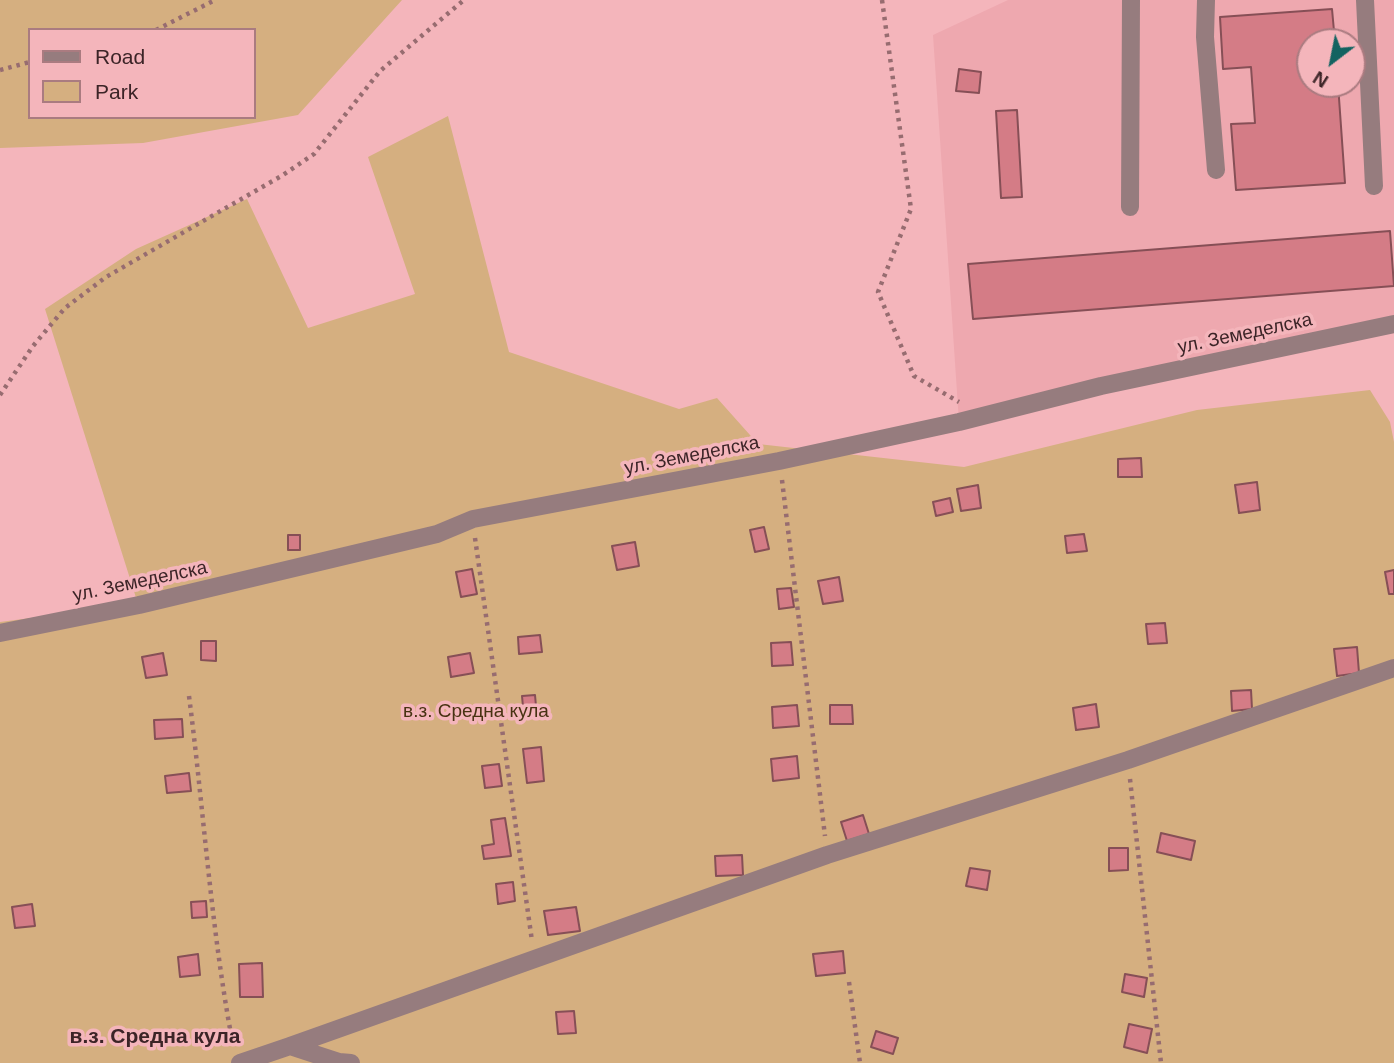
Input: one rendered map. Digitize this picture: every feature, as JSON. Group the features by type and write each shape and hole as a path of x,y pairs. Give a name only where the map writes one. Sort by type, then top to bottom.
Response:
{"street":[{"path":"1130,207 1131,0"},
{"path":"1206,0 1205,37 1216,170"},
{"path":"1365,0 1374,186"},
{"name":"ул. Земеделска","path":"0,633 139,605 424,538 472,519 779,461 1101,386 1394,324"},
{"path":"237,1056 290,1046 827,855 1128,760 1394,668"},
{"path":"290,1046 339,1062 351,1063"}],"path":[{"path":"160,28 215,0"},
{"path":"0,395 33,346 65,308 106,277 283,175 314,154 380,71 464,0"},
{"path":"882,0 911,209 878,292 914,376 982,415"},
{"path":"0,70 28,63"},
{"path":"779,461 827,855"},
{"path":"472,519 534,960"},
{"path":"189,696 202,795 219,971 237,1056"},
{"path":"1128,760 1161,1063"},
{"path":"849,982 860,1063"}],"shaded area":[{"path":"1008,0 1394,0 1394,324 959,422 933,35"}],"green space":[{"path":"0,0 402,0 298,115 143,143 0,148"},
{"name":"в.з. Средна кула","path":"448,116 509,352 679,409 717,398 758,444 964,467 1197,410 1370,390 1390,422 1394,442 1394,1063 0,1063 0,622 138,604 45,309 136,249 247,199 308,328 415,294 368,157"}],"building":[{"path":"1332,9 1334,28 1296,28 1296,98 1339,98 1345,183 1236,190 1231,124 1255,123 1251,67 1223,69 1220,17"},
{"path":"959,69 981,72 979,93 956,91"},
{"path":"1017,110 1022,197 1001,198 996,111"},
{"path":"1390,231 1394,286 973,319 968,264"},
{"path":"1141,458 1142,477 1118,477 1118,459"},
{"path":"1257,482 1260,510 1239,513 1235,485"},
{"path":"978,485 981,508 961,511 957,489"},
{"path":"950,498 953,512 936,516 933,502"},
{"path":"764,527 769,549 755,552 750,530"},
{"path":"1084,534 1087,551 1067,553 1065,536"},
{"path":"288,535 300,535 300,550 288,550"},
{"path":"635,542 639,566 617,570 612,546"},
{"path":"472,569 477,594 461,597 456,572"},
{"path":"1394,570 1394,594 1389,594 1385,572"},
{"path":"839,577 843,601 823,604 818,581"},
{"path":"791,588 794,607 779,609 777,589"},
{"path":"1165,623 1167,643 1148,644 1146,624"},
{"path":"540,635 542,652 519,654 518,637"},
{"path":"201,641 216,641 216,661 201,660"},
{"path":"791,642 793,665 772,666 771,643"},
{"path":"1357,647 1359,673 1337,676 1334,649"},
{"path":"163,653 167,675 146,678 142,657"},
{"path":"470,653 474,673 451,677 448,657"},
{"path":"1251,690 1252,709 1232,711 1231,691"},
{"path":"535,695 537,717 524,718 522,696"},
{"path":"1096,704 1099,727 1076,730 1073,708"},
{"path":"797,705 799,726 773,728 772,707"},
{"path":"830,705 852,705 853,724 830,724"},
{"path":"182,719 183,737 155,739 154,720"},
{"path":"541,747 544,781 527,783 523,749"},
{"path":"797,756 799,778 773,781 771,759"},
{"path":"499,764 502,786 485,788 482,766"},
{"path":"189,773 191,791 167,793 165,776"},
{"path":"863,815 869,834 847,841 841,822"},
{"path":"505,818 511,856 484,859 482,846 494,844 491,820"},
{"path":"1161,833 1195,841 1191,860 1157,852"},
{"path":"1109,848 1128,848 1128,870 1109,871"},
{"path":"742,855 743,875 716,876 715,856"},
{"path":"970,868 990,871 987,890 966,886"},
{"path":"513,882 515,901 498,904 496,884"},
{"path":"206,901 207,917 192,918 191,902"},
{"path":"32,904 35,926 15,928 12,907"},
{"path":"576,907 580,931 548,935 544,911"},
{"path":"843,951 845,973 816,976 813,954"},
{"path":"198,954 200,975 180,977 178,957"},
{"path":"262,963 263,997 240,997 239,964"},
{"path":"1125,974 1147,978 1144,997 1122,992"},
{"path":"574,1011 576,1033 558,1034 556,1012"},
{"path":"1129,1024 1152,1029 1147,1053 1124,1047"},
{"path":"876,1031 898,1038 893,1054 871,1047"}],"district":[{"name":"в.з. Средна кула","path":"155,1037"}]}
